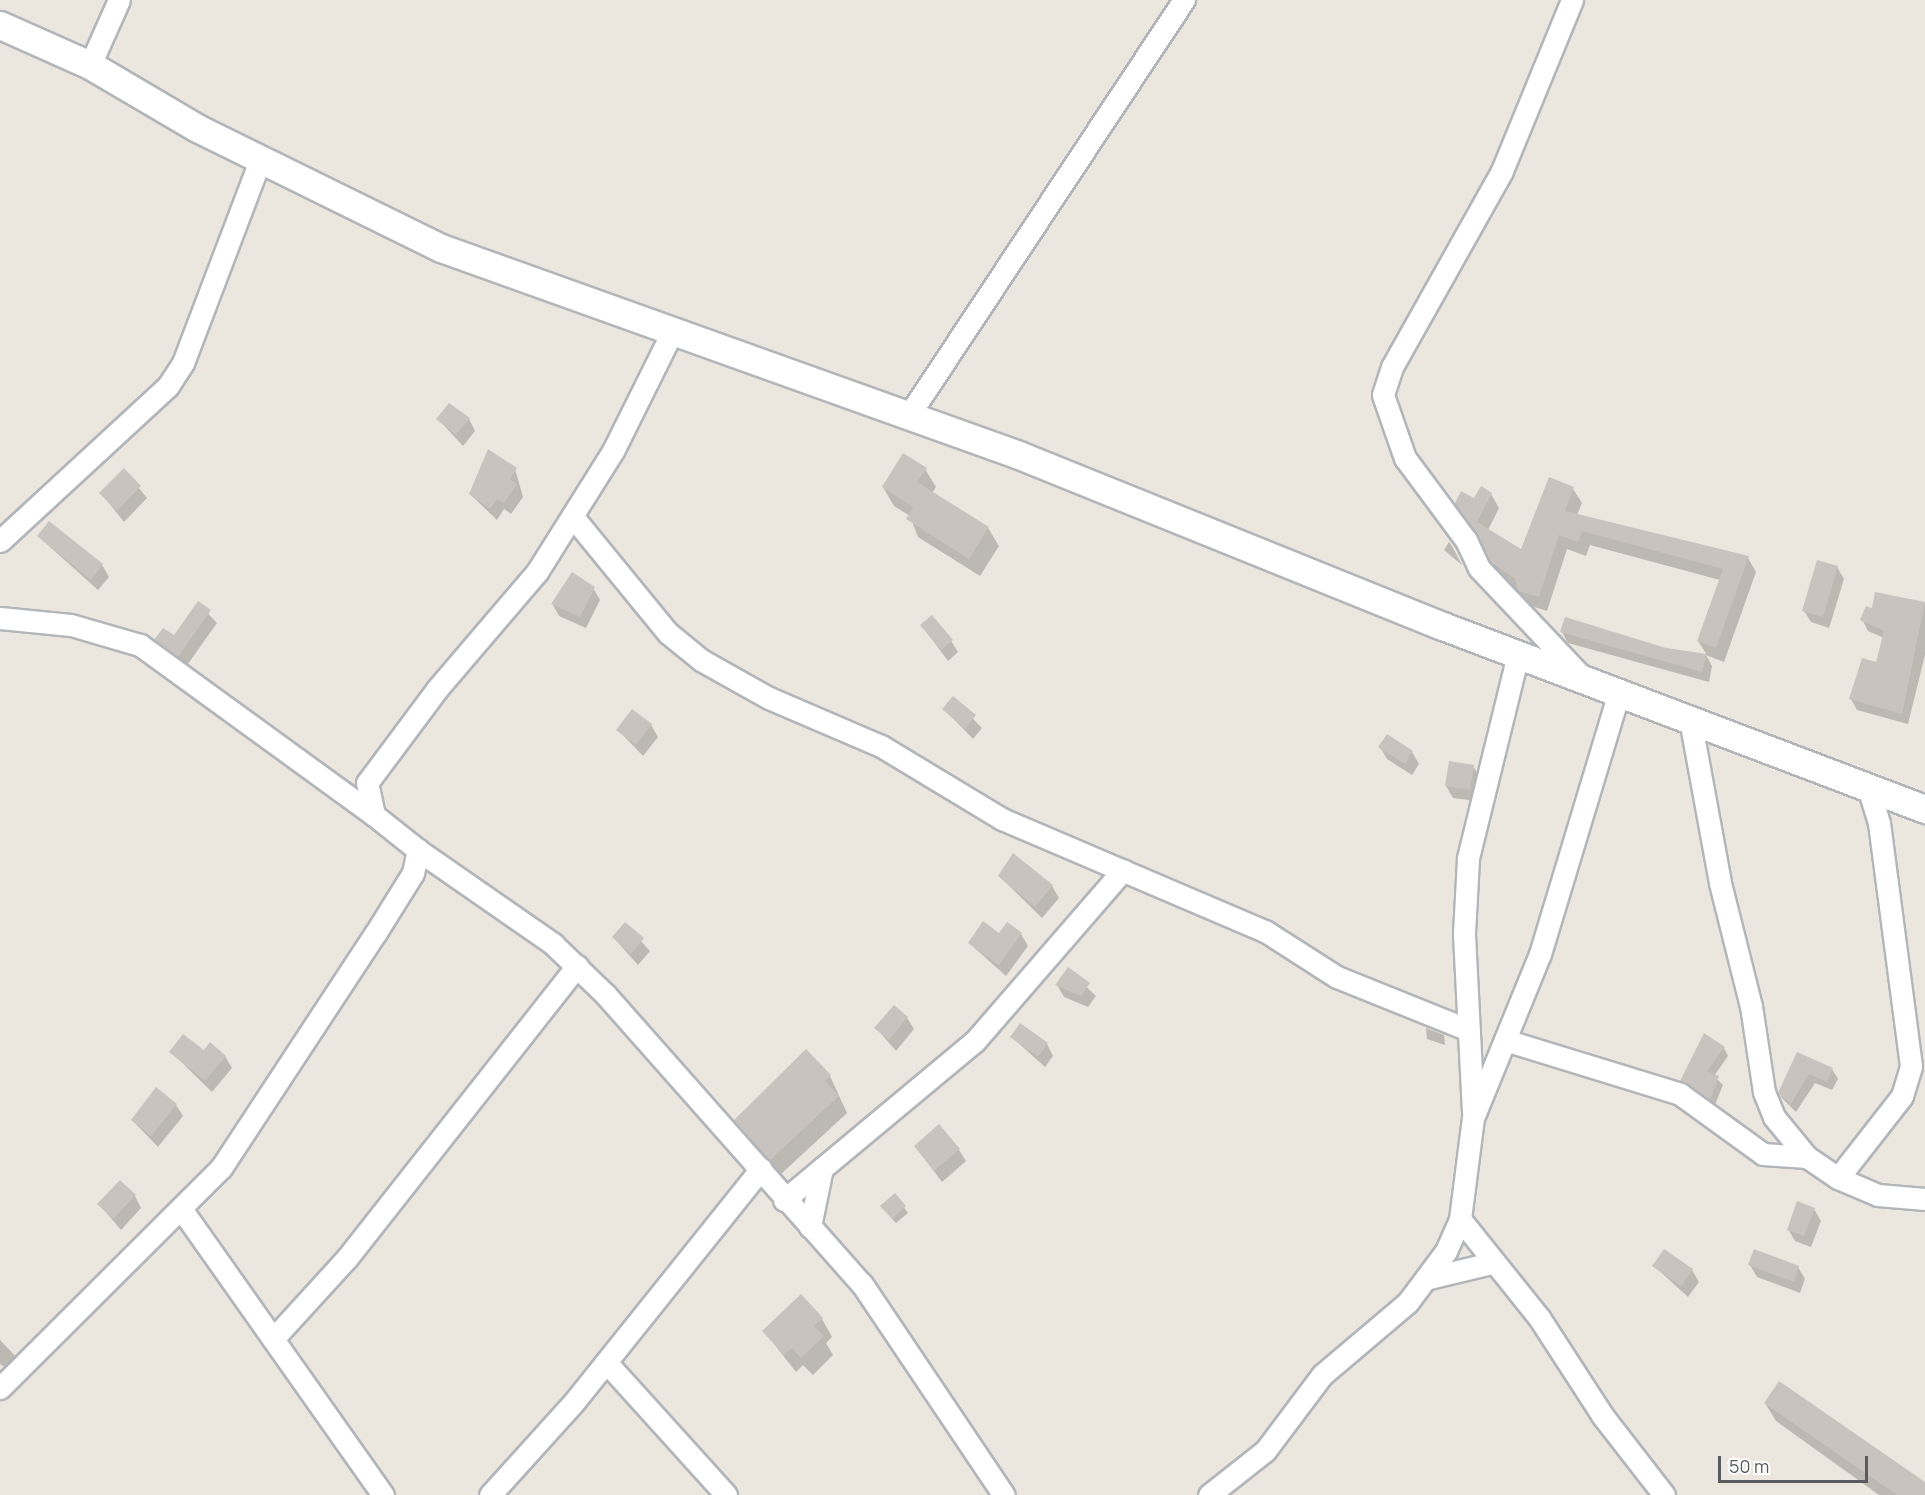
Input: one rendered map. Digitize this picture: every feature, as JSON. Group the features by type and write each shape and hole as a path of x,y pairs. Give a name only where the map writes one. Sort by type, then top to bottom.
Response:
{"street":[{"path":"90,65 119,0"},
{"path":"909,415 1184,0"},
{"path":"1572,0 1502,171 1392,366 1383,395 1405,458 1466,540 1479,568 1583,678"},
{"path":"0,25 90,65 260,160 441,248 909,415 1518,655 1925,809"},
{"path":"0,542 168,386 183,363 260,160"},
{"path":"374,815 367,783 375,769 537,572 573,517 649,385 673,330"},
{"path":"573,517 668,633 701,660 769,698 881,746 1002,819 1265,931 1337,977 1469,1030"},
{"path":"0,618 71,625 141,645 374,815 418,850 509,910 577,966 761,1169 784,1200 862,1284 1004,1495"},
{"path":"1209,1495 1266,1451 1336,1360 1383,1325 1430,1278 1460,1220 1473,1118 1469,1030 1468,858 1518,655"},
{"path":"1473,1118 1540,954 1619,692"},
{"path":"1690,719 1720,883 1751,1006 1764,1092 1774,1117 1808,1157 1838,1178 1878,1195 1925,1198"},
{"path":"1838,1178 1902,1096 1911,1065 1879,822 1868,788"},
{"path":"0,1388 182,1210 221,1168 413,873 418,850"},
{"path":"784,1200 975,1041 1124,870"},
{"path":"273,1339 347,1258 577,966"},
{"path":"1505,1040 1680,1094 1763,1154 1808,1157"},
{"path":"810,1227 822,1168"},
{"path":"490,1495 606,1362 761,1169"},
{"path":"182,1210 383,1495"},
{"path":"1460,1220 1491,1263 1540,1319 1602,1415 1664,1495"},
{"path":"1430,1278 1491,1263"},
{"path":"606,1362 726,1495"}],"building":[{"path":"449,403 470,418 456,435 436,419"},
{"path":"488,449 517,468 510,479 517,484 504,503 497,499 490,509 469,494"},
{"path":"903,453 927,468 917,482 989,527 969,559 906,519 913,507 882,487"},
{"path":"124,468 141,486 117,511 99,493"},
{"path":"1549,477 1574,487 1565,511 1749,556 1716,648 1697,641 1723,569 1582,531 1578,542 1559,535 1539,597 1518,591 1515,579 1490,561 1455,503 1461,491 1474,498 1481,486 1492,493 1477,522 1521,549"},
{"path":"49,521 103,564 91,580 37,536"},
{"path":"1817,560 1838,566 1823,617 1802,611"},
{"path":"572,572 595,587 580,617 551,604"},
{"path":"1875,592 1925,602 1902,714 1849,699 1862,658 1876,662 1884,631 1860,620 1866,606 1872,608"},
{"path":"198,601 211,610 178,657 154,640 163,628 174,635"},
{"path":"932,615 953,640 941,650 920,625"},
{"path":"1565,617 1666,648 1707,654 1702,672 1560,632"},
{"path":"953,696 976,715 965,729 942,709"},
{"path":"632,709 652,724 636,745 616,730"},
{"path":"1387,734 1413,751 1405,764 1378,747"},
{"path":"1449,761 1474,765 1470,790 1445,786"},
{"path":"1013,853 1053,885 1035,907 998,876"},
{"path":"983,921 999,933 1007,922 1022,933 999,965 968,943"},
{"path":"625,922 644,938 631,954 612,937"},
{"path":"1068,967 1090,983 1081,996 1055,985"},
{"path":"894,1005 908,1017 889,1040 874,1028"},
{"path":"1020,1023 1048,1043 1038,1057 1010,1037"},
{"path":"1704,1033 1725,1047 1707,1071 1719,1076 1710,1100 1680,1081"},
{"path":"183,1034 204,1050 210,1042 226,1056 205,1081 169,1052"},
{"path":"806,1049 831,1075 825,1081 839,1096 770,1160 734,1120"},
{"path":"1797,1052 1833,1068 1827,1082 1809,1074 1791,1104 1778,1093"},
{"path":"156,1087 177,1104 151,1136 131,1120"},
{"path":"939,1124 960,1149 934,1171 914,1146"},
{"path":"120,1180 136,1195 113,1219 97,1204"},
{"path":"895,1193 906,1206 892,1219 880,1206"},
{"path":"1797,1201 1815,1208 1804,1236 1787,1230"},
{"path":"1664,1249 1693,1269 1681,1286 1652,1266"},
{"path":"1754,1249 1799,1266 1794,1282 1748,1265"},
{"path":"801,1294 823,1318 814,1326 824,1336 801,1358 792,1348 784,1355 762,1331"},
{"path":"1779,1381 1925,1482 1925,1495 1897,1495 1764,1403"}]}
